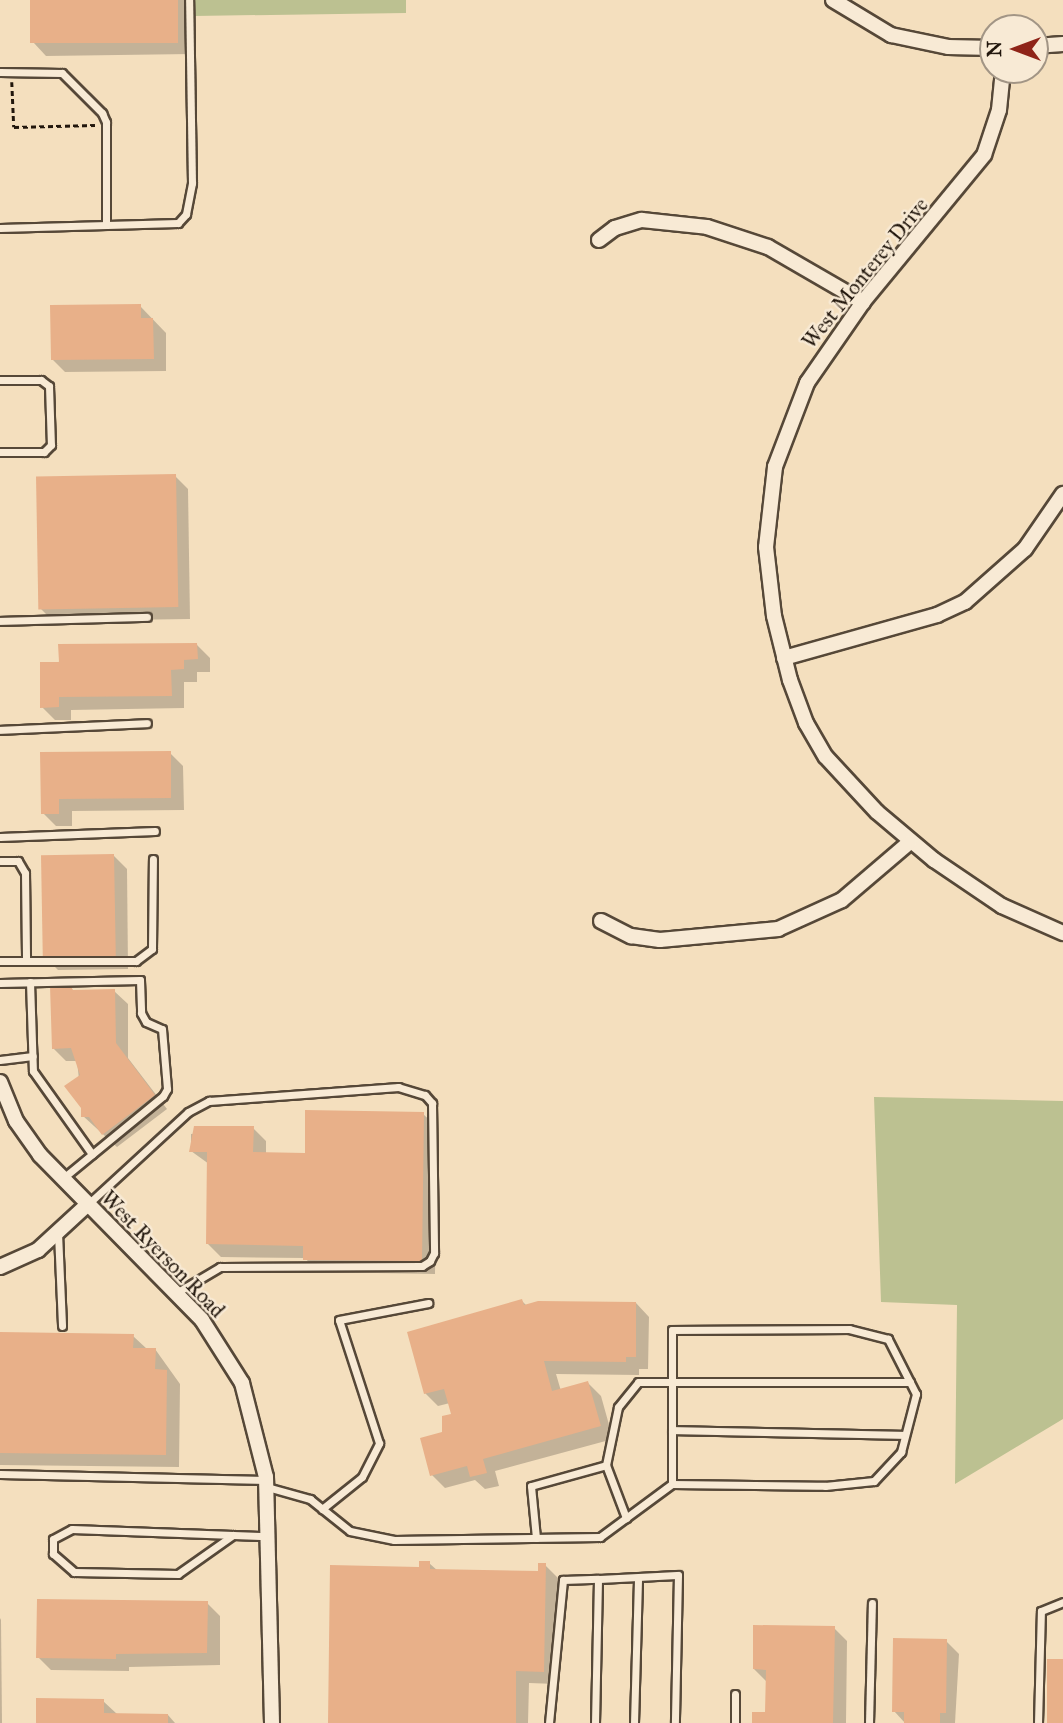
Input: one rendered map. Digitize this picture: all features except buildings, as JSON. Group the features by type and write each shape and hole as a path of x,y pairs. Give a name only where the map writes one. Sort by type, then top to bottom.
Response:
{"street":[{"path":"833,0 891,35 948,47 979,48"},
{"name":"West Monterey Drive","path":"1002,84 999,110 985,155 863,302 807,383 775,467 766,547 784,658 806,723 826,757 910,842 1002,906 1063,933"},
{"path":"599,240 615,228 642,220 707,227 768,247 863,302"},
{"path":"784,658 937,615 965,602 1025,549 1063,494"},
{"path":"601,920 631,936 660,940 778,929 842,900 910,842"},
{"name":"West Ryerson Road","path":"0,1082 21,1129 62,1179 202,1320 239,1376 252,1407 266,1484 272,1723"},
{"path":"0,1267 38,1250 87,1205"}],"lane":[{"path":"0,228 178,223 186,214 192,183 189,0"},
{"path":"0,72 62,73 102,113 106,125 106,225"},
{"path":"0,380 41,380 49,386 51,445 44,452 0,452"},
{"path":"0,621 147,617"},
{"path":"0,730 147,723"},
{"path":"0,837 155,831"},
{"path":"0,961 136,961 152,950 153,859"},
{"path":"0,861 18,862 25,873 26,961"},
{"path":"0,983 140,980 141,1013 146,1022 162,1029 167,1089 163,1096 62,1179"},
{"path":"30,982 33,1071 92,1154"},
{"path":"0,1060 33,1056"},
{"path":"87,1205 187,1112 209,1101 398,1087 425,1095 432,1103 430,1261 422,1266 220,1268 175,1294"},
{"path":"58,1233 62,1326"},
{"path":"322,1509 362,1476 379,1443 339,1320 428,1303"},
{"path":"0,1474 266,1484 310,1499 350,1531 394,1540 600,1537 672,1484 825,1486 874,1481 901,1452 916,1395 888,1339 849,1329 672,1330 672,1484"},
{"path":"625,1518 606,1465 618,1407 638,1382 910,1382"},
{"path":"672,1430 905,1435"},
{"path":"536,1538 531,1486 606,1465"},
{"path":"233,1535 178,1574 74,1572 53,1554 53,1539 72,1529 268,1536"},
{"path":"549,1723 563,1580 678,1575 676,1723"},
{"path":"634,1723 638,1578"},
{"path":"595,1723 598,1579"},
{"path":"1038,1723 1041,1611 1063,1602"},
{"path":"869,1723 872,1603"},
{"path":"735,1694 735,1723"}],"path":[{"path":"12,72 13,127 106,125"}],"green space":[{"path":"194,0 406,0 406,13 194,16"},
{"path":"874,1097 1063,1101 1063,1419 955,1484 957,1305 881,1302"}]}
